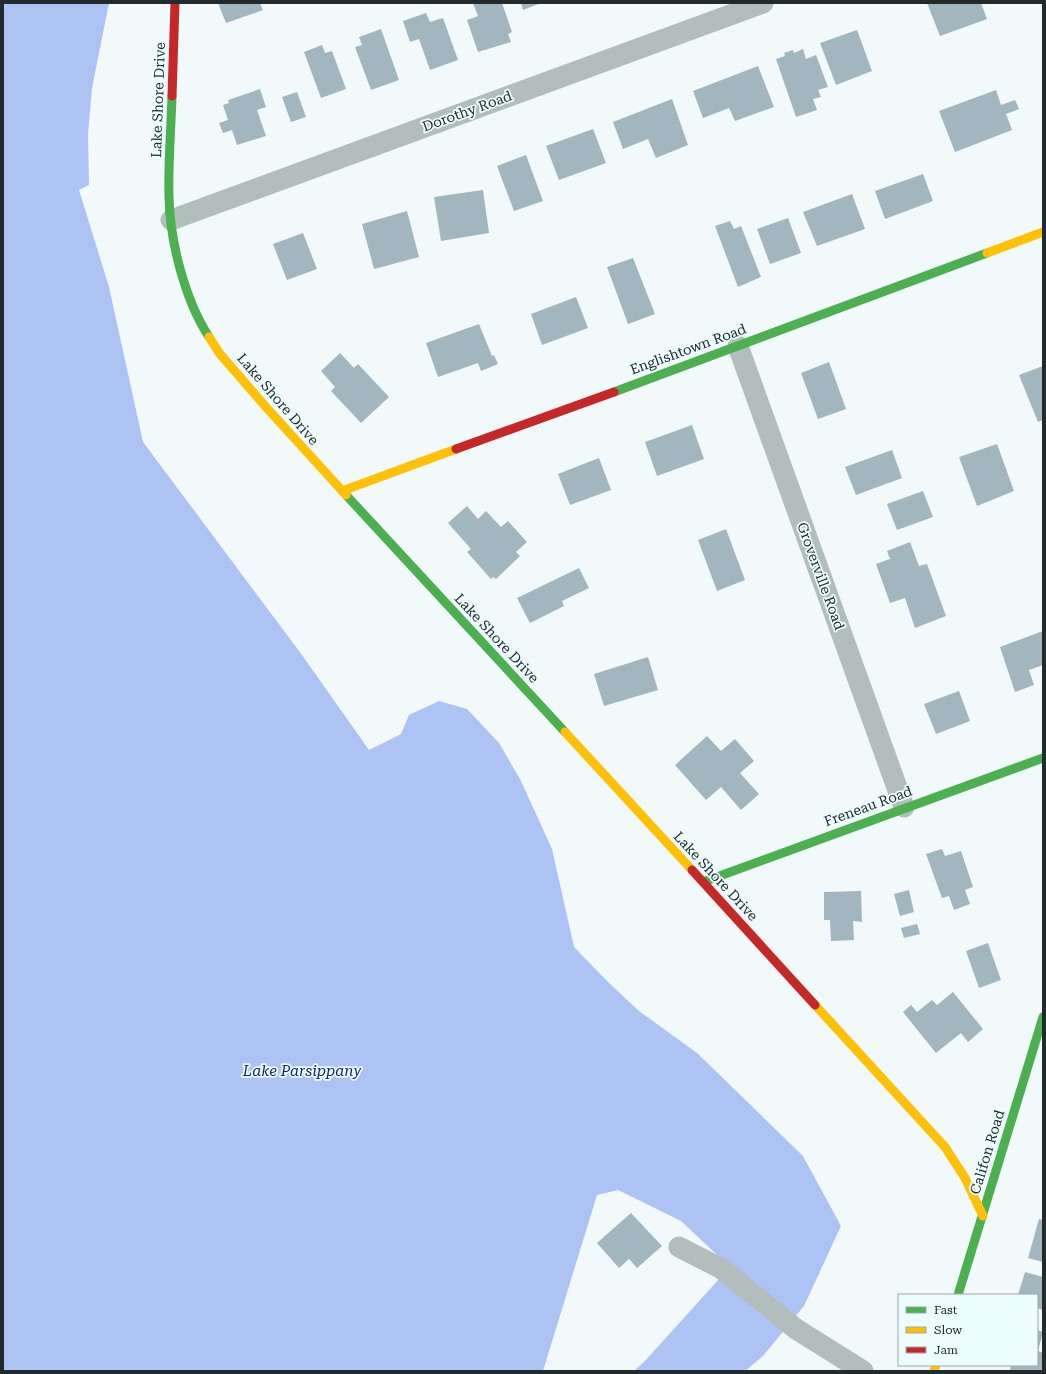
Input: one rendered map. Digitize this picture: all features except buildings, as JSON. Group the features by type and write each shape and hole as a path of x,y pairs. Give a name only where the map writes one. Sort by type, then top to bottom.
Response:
{"street":[{"name":"Lake Shore Drive","path":"176,3 169,198 171,220 178,261 186,289 208,335 220,354 265,406 945,1147 965,1178 982,1216"},
{"name":"Dorothy Road","path":"171,220 763,3"},
{"name":"Englishtown Road","path":"342,490 738,346 1043,232"},
{"name":"Groverville Road","path":"738,346 904,807"},
{"name":"Freneau Road","path":"703,882 904,807 1043,758"},
{"name":"Califon Road","path":"958,1294 1043,1017"},
{"path":"679,1247 722,1269 796,1329 864,1371"}],"water":[{"name":"Lake Parsippany","path":"3,3 109,3 92,88 88,134 89,185 79,190 109,287 143,442 302,655 369,750 401,734 409,715 439,701 467,709 499,743 521,781 552,849 574,947 639,1011 697,1053 803,1156 841,1226 804,1306 763,1356 745,1371 634,1371 644,1362 730,1267 681,1221 618,1190 597,1195 543,1371 3,1371"}],"traffic: fast":[{"path":"172,96 169,160 169,197 172,233 180,270 186,288 200,322 209,337"},
{"path":"614,392 987,253"},
{"path":"346,495 565,732"},
{"path":"703,882 1043,758"},
{"path":"958,1294 1043,1017"}],"traffic: slow":[{"path":"987,253 1043,232"},
{"path":"209,337 220,354 265,406 346,495"},
{"path":"342,491 456,449"},
{"path":"565,732 692,870"},
{"path":"815,1005 945,1147 965,1178 983,1216"},
{"path":"934,1371 936,1366"}],"traffic: jam":[{"path":"172,96 175,3"},
{"path":"456,449 614,392"},
{"path":"692,870 815,1005"}]}
